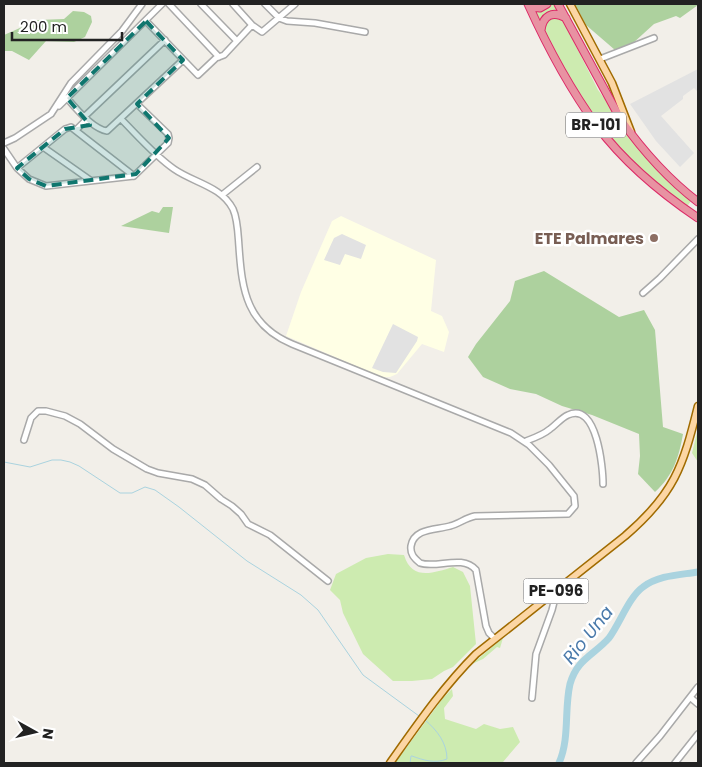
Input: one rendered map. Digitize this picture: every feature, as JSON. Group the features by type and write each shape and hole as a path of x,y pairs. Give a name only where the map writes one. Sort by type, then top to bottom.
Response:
{"highway":[{"path":"529,6 540,8 547,4"},
{"name":"BR-101","path":"558,4 615,110 633,136 668,176 698,202"},
{"name":"BR-101","path":"529,6 581,101 597,126 636,169 698,218"},
{"path":"541,30 544,19 549,15 557,14 566,18"}],"main road":[{"path":"570,4 616,91 633,136"},
{"name":"PE-096","path":"390,763 447,684 476,654 642,521 660,502 678,475 698,406"}],"street":[{"path":"55,110 71,83 122,31 142,4"},
{"path":"4,143 44,120 162,4"},
{"path":"169,4 219,57"},
{"path":"201,4 237,40"},
{"path":"233,4 252,25 259,31 264,32 295,4"},
{"path":"265,4 278,18 287,21 365,32"},
{"path":"146,21 198,75 224,55 252,25"},
{"path":"600,59 654,38"},
{"path":"76,130 165,40"},
{"path":"68,98 77,111 105,132 183,60"},
{"path":"4,149 18,168 36,183 46,186 134,176 168,143 169,136 137,104"},
{"path":"121,119 175,170 212,188 222,195 233,209 236,218 243,284 247,299 256,317 270,331 292,344 511,432 526,441 538,452 574,496 575,506 571,512 563,515 504,514 468,517 448,527 423,531 412,542 412,554 415,559 424,564 465,563 474,567 478,575 486,626 494,638"},
{"path":"18,168 71,127 134,176"},
{"path":"43,147 90,180"},
{"path":"222,195 257,167"},
{"path":"643,293 698,240"},
{"path":"24,440 31,418 38,411 46,410 65,416 80,424 113,449 147,469 158,473 192,479 205,485 221,500 232,506 248,524 270,535 328,581"},
{"path":"526,441 548,431 567,415 580,414 588,420 595,433 603,469 602,484"},
{"path":"532,698 536,654 557,590"},
{"path":"636,763 691,698 698,687"},
{"path":"691,698 698,704"},
{"path":"676,763 698,734"}],"highlighted area":[{"path":"146,21 183,60 137,104 169,138 136,174 46,186 29,179 17,168 65,129 90,125 67,98"}],"shaded area":[{"path":"698,69 698,92 694,88 661,116 694,153 680,167 656,141 630,104"},
{"path":"341,216 436,260 431,311 442,316 449,332 444,352 422,344 397,374 390,377 382,377 286,336 301,292 332,221"},
{"path":"342,234 366,245 361,259 345,254 340,265 324,260 334,238"},
{"path":"393,324 418,337 396,373 383,372 372,368"}],"green space":[{"path":"549,4 555,4 561,16 545,16 538,23 528,9 539,10"},
{"path":"575,4 698,5 680,18 676,16 654,24 632,44 615,50 586,25"},
{"path":"73,11 84,12 91,16 92,22 85,37 74,42 46,41 29,60 12,51 4,51 4,35 38,20 64,19"},
{"path":"546,16 562,18 598,90 663,176 691,201 683,212 660,193 597,130 539,24"},
{"path":"163,207 173,207 169,233 121,226 152,211 159,213"},
{"path":"544,271 619,317 644,310 655,330 663,427 683,434 671,473 655,492 638,474 640,456 639,434 592,415 562,406 536,394 510,389 483,377 468,357 510,301 515,281"},
{"path":"698,429 698,462 692,453"},
{"path":"388,554 404,555 412,569 418,572 431,573 453,567 463,572 470,586 476,644 453,667 432,679 393,681 363,654 343,613 340,600 330,590 336,574 366,558"},
{"path":"503,638 500,648 497,647 483,659 472,664"},
{"path":"452,689 453,696 444,708 445,719 476,729 484,724 500,729 513,727 520,742 503,762 395,763 443,698"}],"waterway":[{"path":"4,462 30,467 52,460 61,460 79,466 120,493 132,493 145,487 155,490 247,561 301,595 318,610 363,675 419,716"},
{"name":"Rio Una","path":"559,763 565,744 570,684 581,663 609,638 633,597 643,587 663,578 698,572"},
{"path":"410,763 411,756 434,761 447,759 447,753 441,737 425,720"}],"place":[{"name":"ETE Palmares","path":"654,238"}]}
